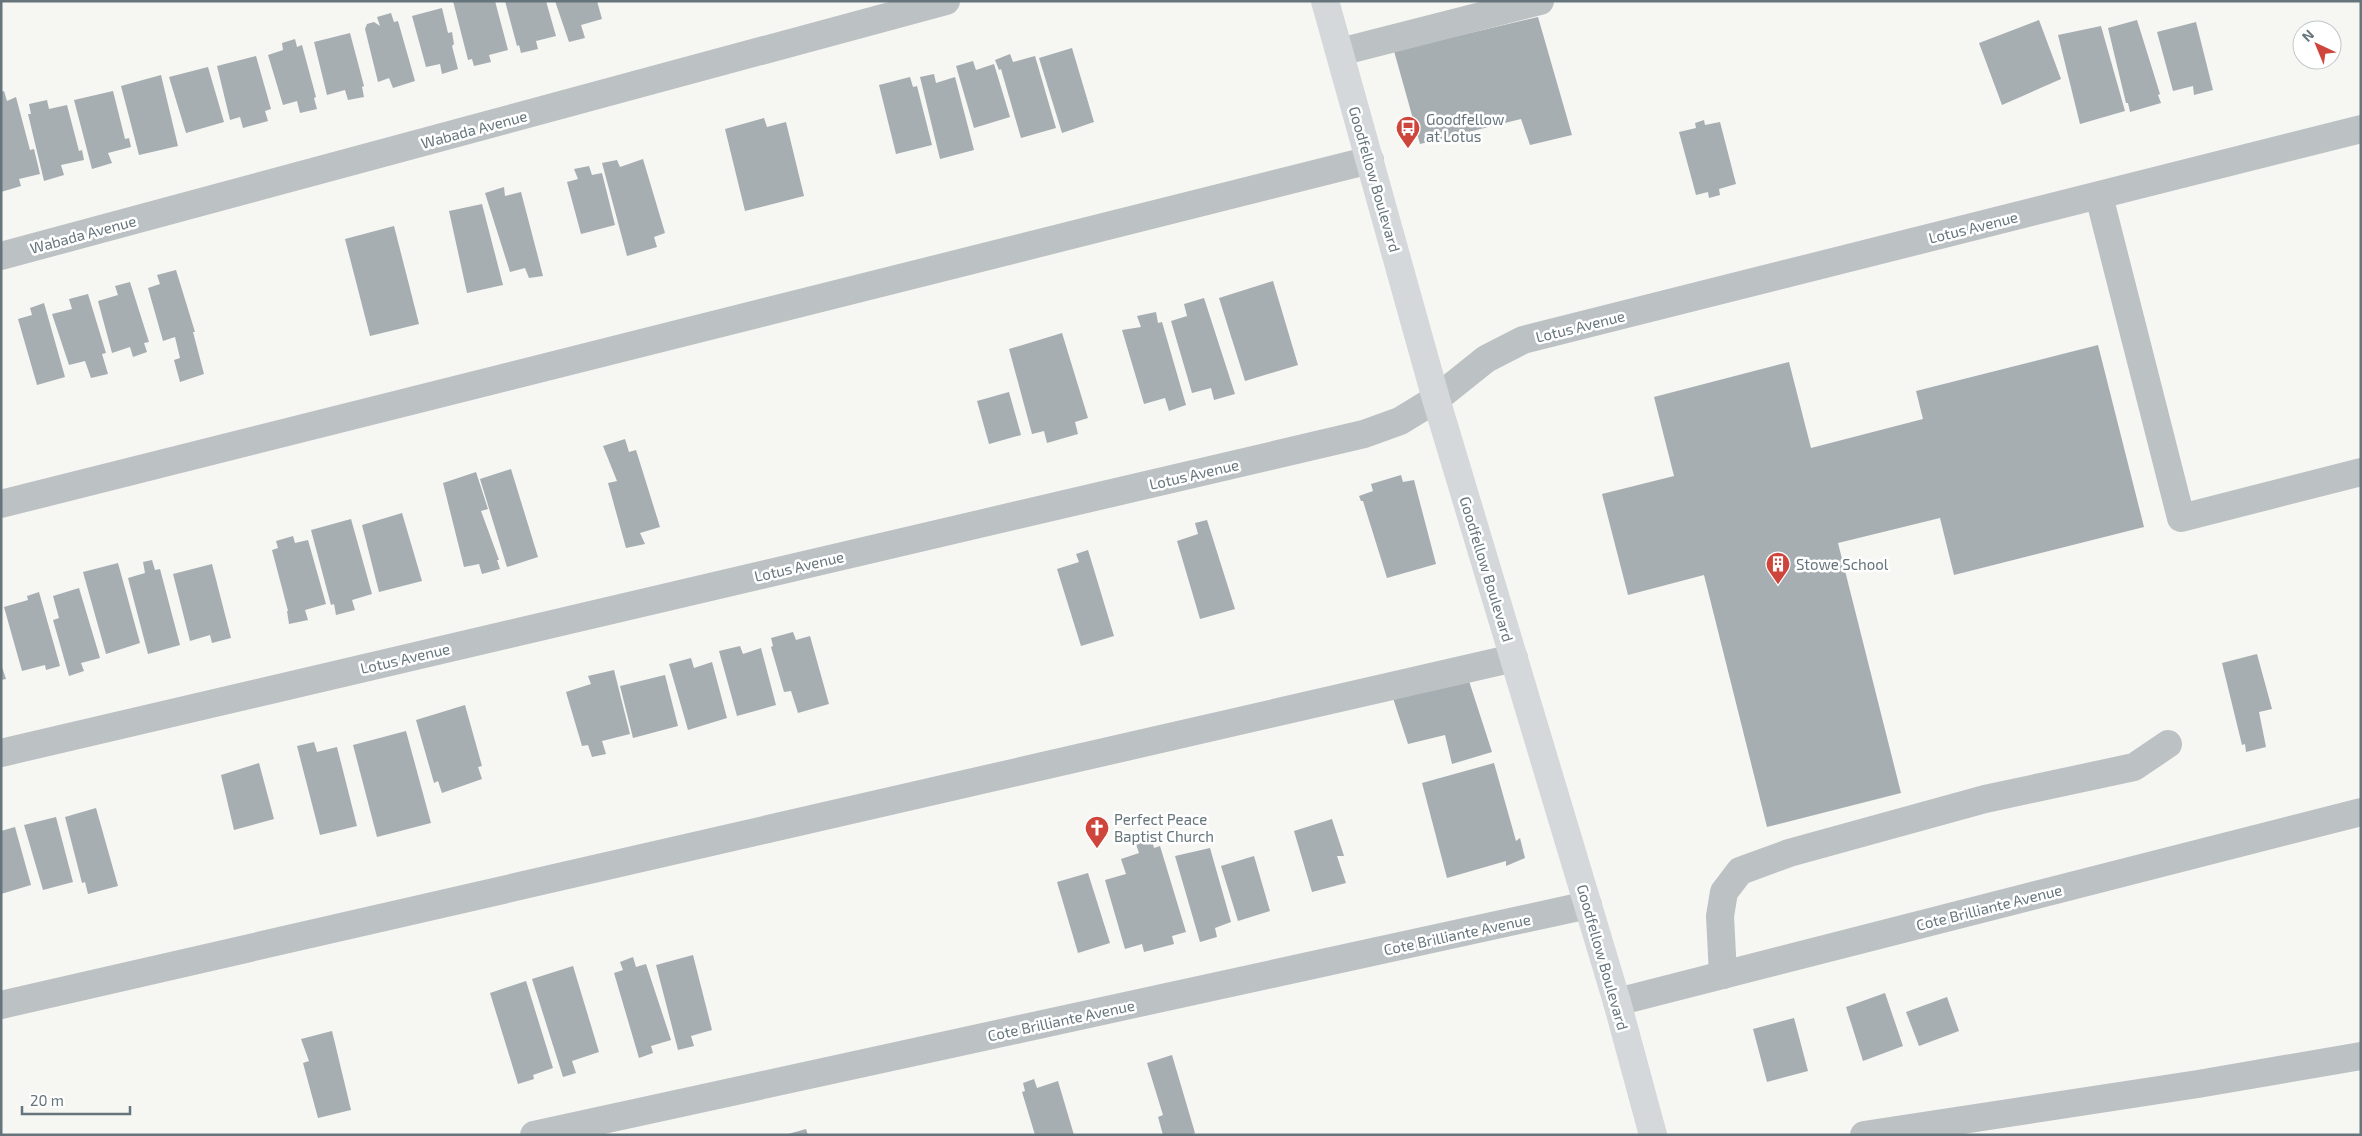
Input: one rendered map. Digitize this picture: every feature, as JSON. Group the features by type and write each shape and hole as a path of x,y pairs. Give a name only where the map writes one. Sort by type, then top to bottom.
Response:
{"main road":[{"name":"Goodfellow Boulevard","path":"1325,1 1436,399 1617,1002 1653,1135"}],"street":[{"name":"Wabada Avenue","path":"1,256 946,1"},
{"path":"1340,52 1540,1"},
{"name":"Lotus Avenue","path":"1,753 1364,434 1400,421 1436,399 1486,359 1522,340 2361,129"},
{"path":"1,504 1370,160"},
{"path":"2099,196 2181,518 2361,472"},
{"path":"1,1006 1514,658"},
{"path":"1723,975 1720,916 1724,892 1740,871 1789,853 1985,798 2134,767 2168,744"},
{"name":"Cote Brilliante Avenue","path":"1617,1002 2361,812"},
{"name":"Cote Brilliante Avenue","path":"534,1135 1588,905"},
{"path":"1864,1135 2198,1084 2361,1056"}],"building":[{"path":"453,1 495,1 508,50 489,55 491,62 474,66 472,59 468,60"},
{"path":"505,1 546,1 556,36 536,41 538,49 521,53 519,45 517,46"},
{"path":"555,1 597,1 602,19 581,25 585,38 569,42"},
{"path":"442,8 448,33 452,32 454,44 452,46 458,69 442,74 440,64 426,67 412,16"},
{"path":"391,13 394,22 398,21 415,81 393,88 389,78 378,82 365,29 367,24 374,22 380,26 377,17"},
{"path":"1538,17 1572,135 1530,145 1521,119 1420,144 1394,51"},
{"path":"2039,20 2061,79 2002,105 1979,43"},
{"path":"2137,20 2160,94 2158,95 2161,103 2130,112 2128,103 2126,103 2108,28"},
{"path":"2196,22 2213,90 2194,95 2193,86 2173,91 2157,32"},
{"path":"2101,26 2125,111 2080,124 2058,35"},
{"path":"350,33 364,86 362,87 364,97 348,100 345,90 327,95 314,42"},
{"path":"295,39 297,47 302,45 316,97 314,98 317,109 300,113 297,101 283,105 268,55 283,50 282,43"},
{"path":"1072,48 1094,122 1062,133 1039,58"},
{"path":"1010,54 1013,62 1035,56 1056,128 1021,138 1001,69 999,70 995,60"},
{"path":"256,56 271,109 265,111 268,121 243,128 240,117 230,120 217,66"},
{"path":"973,61 976,70 994,64 1010,117 974,128 956,66"},
{"path":"208,67 224,122 186,133 169,77"},
{"path":"934,74 936,83 955,77 974,150 940,159 920,77"},
{"path":"161,75 178,146 139,155 121,86"},
{"path":"910,77 913,87 917,86 932,145 896,154 879,85"},
{"path":"4,91 7,101 16,97 30,150 34,149 40,174 19,179 21,186 1,192 1,92"},
{"path":"113,91 125,139 129,138 131,147 108,153 112,163 92,169 74,100"},
{"path":"47,100 49,109 67,105 79,151 82,150 84,160 61,165 64,175 44,181 28,114 31,114 29,104"},
{"path":"764,118 767,127 786,122 804,196 745,211 725,129"},
{"path":"1704,120 1705,125 1720,122 1736,184 1719,189 1720,195 1709,198 1708,192 1696,195 1679,132 1696,128 1695,123"},
{"path":"643,159 665,233 654,237 657,247 627,256 602,163 617,160 620,167"},
{"path":"589,166 592,175 602,173 615,225 581,234 567,182 578,179 574,169"},
{"path":"504,187 505,196 521,192 543,276 529,278 525,268 510,272 485,193"},
{"path":"482,204 503,285 467,293 449,211"},
{"path":"394,226 419,324 370,336 345,239"},
{"path":"176,270 195,332 193,332 204,374 180,382 174,360 180,358 175,337 163,341 148,288 160,284 157,275"},
{"path":"1273,281 1298,365 1245,381 1219,298"},
{"path":"130,282 149,342 144,343 147,352 133,357 130,347 112,353 98,301 118,295 115,286"},
{"path":"88,294 106,353 102,354 108,374 91,378 85,361 69,365 52,314 72,309 69,299"},
{"path":"1204,298 1235,394 1214,400 1211,388 1192,393 1171,321 1187,316 1184,304"},
{"path":"44,303 65,377 37,385 18,319 32,315 30,308"},
{"path":"1156,312 1158,323 1162,322 1186,405 1169,411 1165,398 1144,404 1122,330 1141,327 1137,316"},
{"path":"1062,333 1088,418 1075,422 1078,434 1047,443 1044,431 1032,434 1009,349"},
{"name":"Stowe School","path":"2098,345 2144,527 1954,575 1940,518 1838,543 1901,793 1767,827 1704,575 1628,595 1602,494 1674,476 1654,397 1789,362 1811,448 1923,419 1916,391"},
{"path":"1009,392 1021,435 989,444 977,401"},
{"path":"625,439 629,452 636,450 660,527 640,533 645,544 626,548 608,483 617,481 603,446"},
{"path":"511,469 538,557 507,567 480,479"},
{"path":"476,472 488,509 481,511 499,560 497,560 500,569 482,574 479,564 464,567 443,483"},
{"path":"1401,475 1403,482 1414,480 1436,564 1387,578 1363,501 1361,501 1359,496 1373,491 1371,484"},
{"path":"402,513 422,581 379,592 362,525"},
{"path":"351,519 372,594 352,600 355,610 336,615 334,604 331,605 311,530"},
{"path":"1207,520 1235,609 1200,619 1177,541 1198,534 1195,523"},
{"path":"293,536 295,543 308,540 326,604 305,610 308,620 289,624 288,611 272,550 278,548 276,541"},
{"path":"1088,550 1114,636 1081,646 1057,569 1079,562 1076,554"},
{"path":"152,560 155,570 160,569 180,645 148,654 128,578 145,573 143,562"},
{"path":"118,563 140,643 106,654 83,572"},
{"path":"212,564 231,638 212,643 210,635 190,641 173,574"},
{"path":"79,588 100,658 81,663 84,671 69,676 53,620 59,618 53,596"},
{"path":"39,592 60,666 46,670 45,665 22,671 4,607 28,600 27,596"},
{"path":"793,632 796,640 810,636 829,704 798,713 791,691 784,692 771,647 773,646 771,638"},
{"path":"740,646 743,654 761,648 776,705 737,716 719,651"},
{"path":"2257,654 2272,709 2259,712 2266,747 2246,752 2245,744 2242,745 2222,663"},
{"path":"691,658 694,668 712,662 727,718 688,730 669,664"},
{"path":"1,664 6,679 1,680"},
{"path":"614,670 630,734 602,741 606,754 592,757 588,745 582,746 566,692 591,684 588,676"},
{"path":"665,675 678,726 633,738 620,686"},
{"path":"1469,681 1492,752 1452,764 1445,735 1408,744 1393,698"},
{"path":"465,705 482,766 478,767 482,779 442,793 438,781 434,783 416,720"},
{"path":"406,731 431,823 377,837 353,745"},
{"path":"314,742 317,752 337,747 357,826 320,835 297,746"},
{"path":"259,763 274,819 234,830 221,775"},
{"path":"1494,763 1516,841 1520,838 1525,858 1506,866 1506,861 1447,878 1422,783"},
{"path":"96,808 118,886 88,894 85,882 82,883 65,817"},
{"path":"56,817 73,882 43,890 24,825"},
{"path":"1332,819 1344,856 1337,856 1346,883 1312,892 1294,831"},
{"path":"15,827 31,885 1,894 1,831"},
{"path":"1150,833 1154,848 1160,846 1186,932 1172,936 1174,944 1144,952 1142,944 1125,949 1105,880 1126,874 1121,859 1139,853 1134,838"},
{"path":"1210,848 1231,922 1215,928 1217,937 1200,942 1175,856"},
{"path":"1254,856 1270,911 1238,921 1221,866"},
{"path":"1088,873 1110,943 1078,953 1057,882"},
{"path":"693,955 712,1030 691,1036 694,1046 678,1050 656,965"},
{"path":"633,957 636,967 646,964 671,1040 651,1046 653,1053 639,1058 614,973 623,970 620,962"},
{"path":"573,966 599,1052 572,1061 576,1073 563,1077 532,979"},
{"path":"526,981 553,1068 533,1075 534,1079 518,1084 490,993"},
{"path":"1885,993 1903,1046 1863,1061 1846,1007"},
{"path":"1947,997 1959,1031 1919,1046 1906,1012"},
{"path":"1794,1018 1808,1071 1767,1082 1753,1029"},
{"path":"332,1031 351,1110 318,1118 303,1063 309,1061 301,1039"},
{"path":"1172,1055 1195,1133 1191,1135 1163,1135 1158,1117 1163,1115 1147,1063"},
{"path":"1034,1079 1037,1088 1058,1081 1074,1135 1035,1135 1022,1092 1025,1091 1023,1083"},
{"path":"806,1129 808,1135 788,1135 788,1134"}],"place":[{"name":"Goodfellow at Lotus","path":"1408,149"},
{"name":"Stowe School","path":"1778,585"},
{"name":"Perfect Peace Baptist Church","path":"1097,849"}]}
